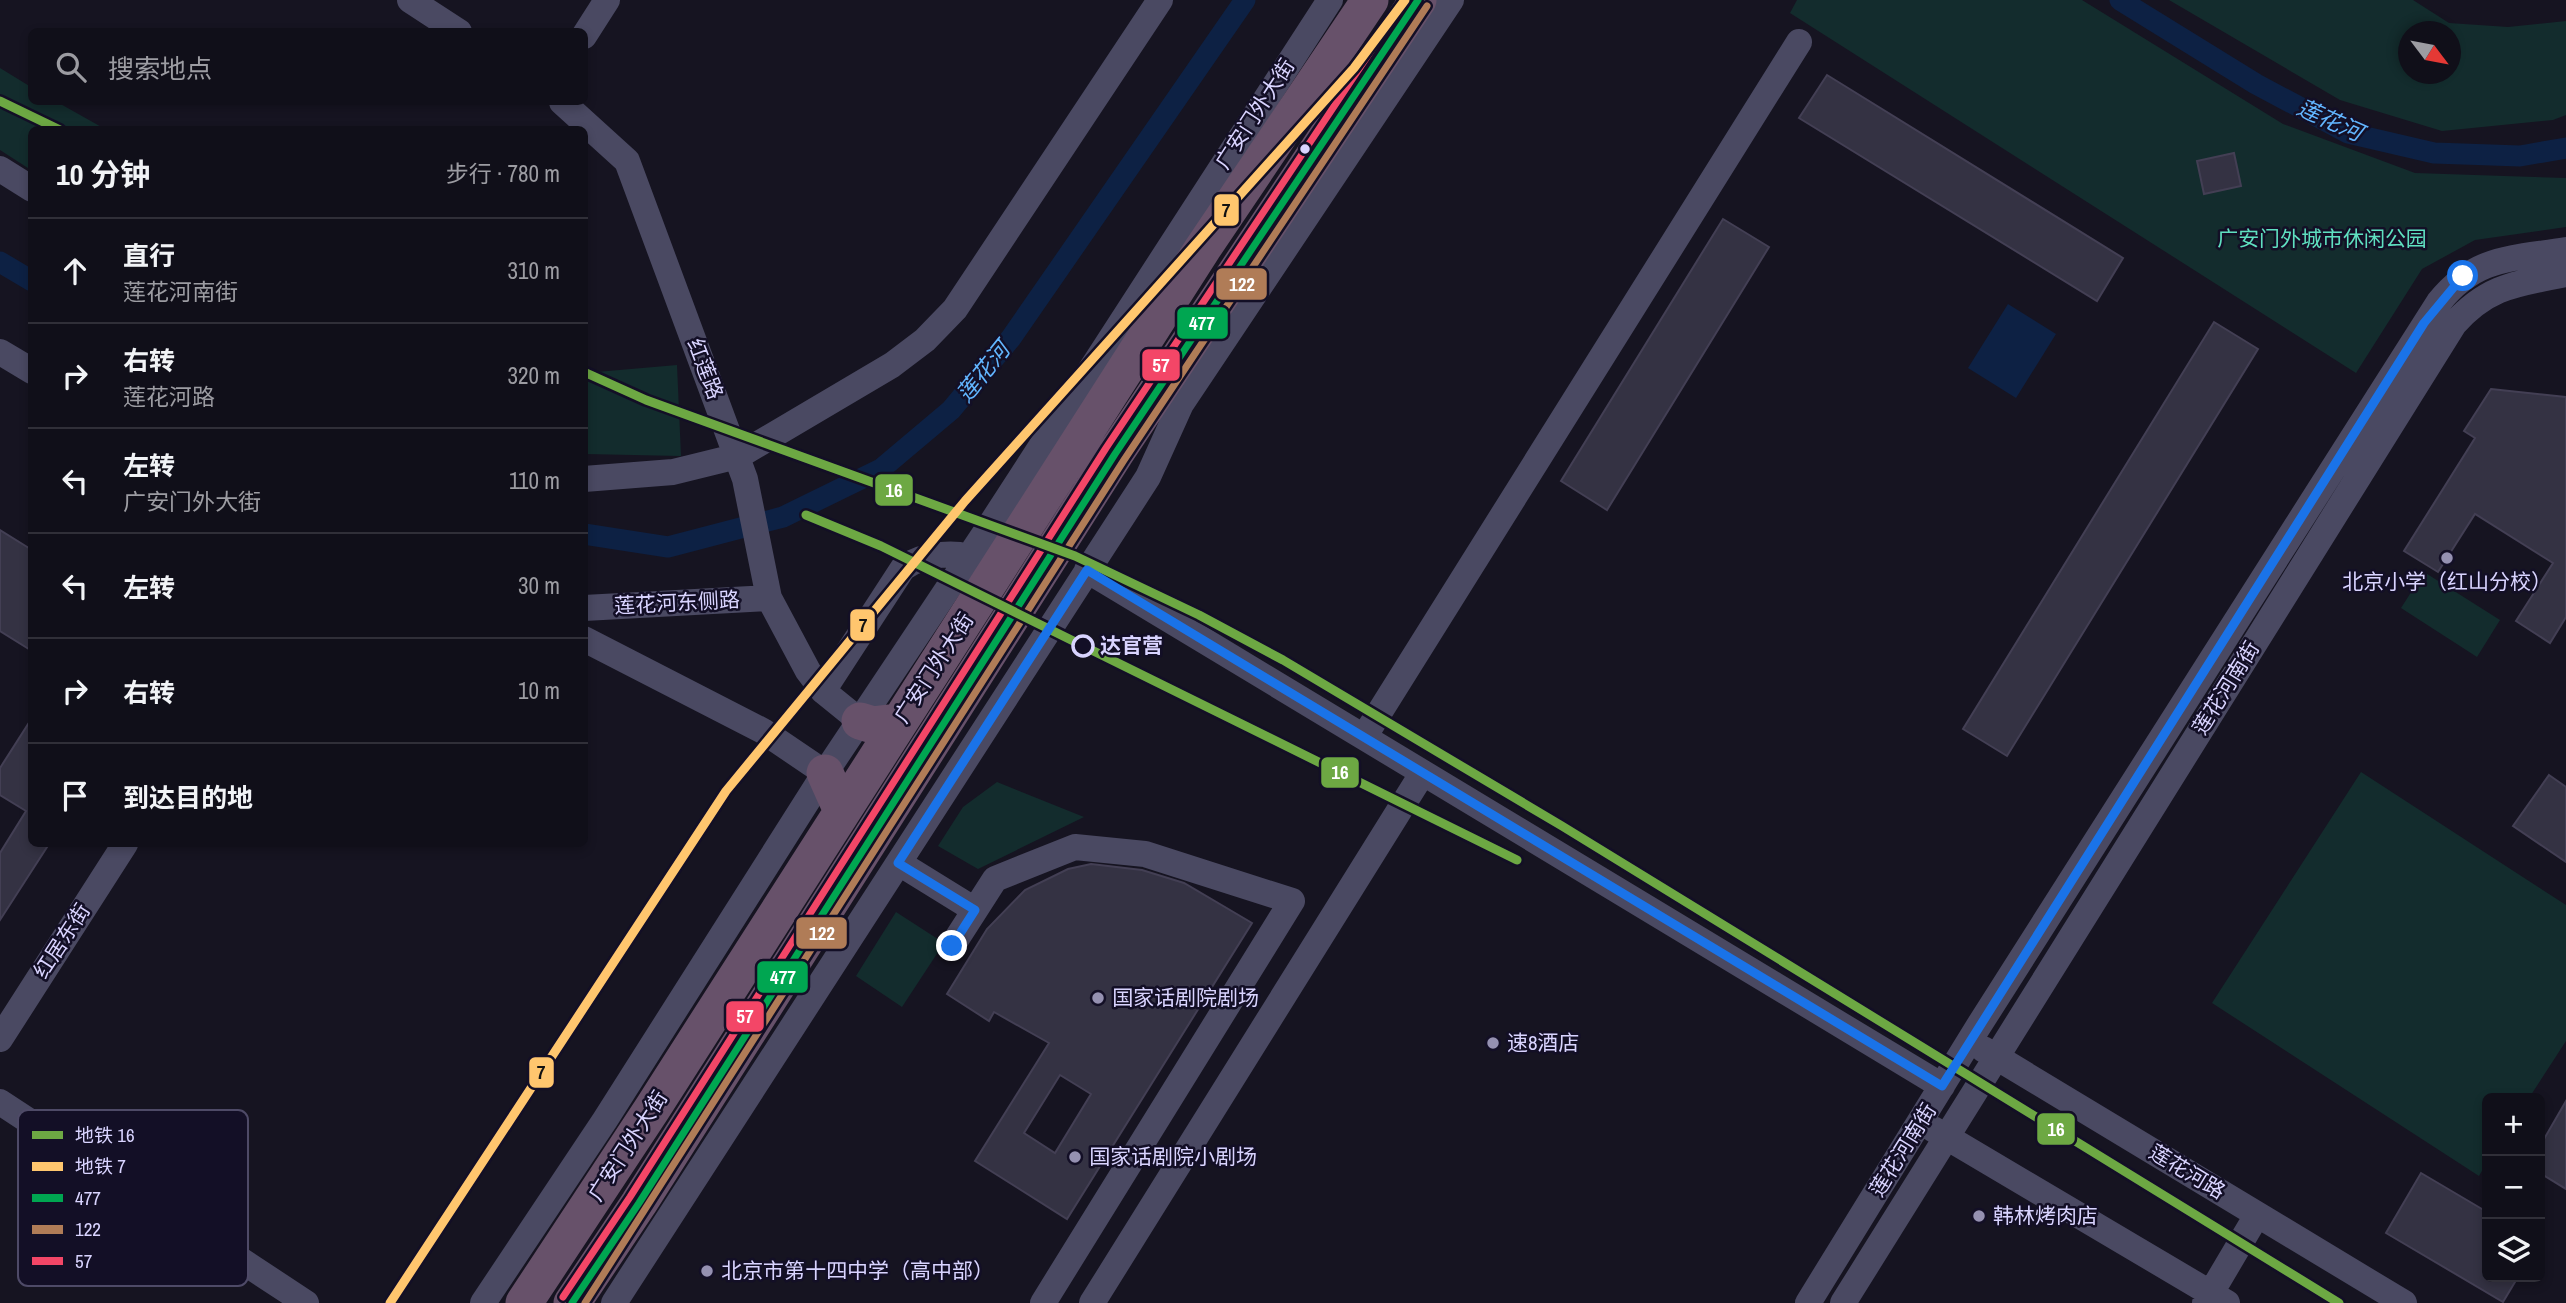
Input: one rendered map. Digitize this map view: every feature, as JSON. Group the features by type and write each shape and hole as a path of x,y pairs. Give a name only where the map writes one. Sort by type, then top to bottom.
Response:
{"highway":[{"name":"广安门外大街","path":"524,1303 695,1010 842,811 899,722 983,563 1203,248 1370,0"},
{"name":"广安门外大街","path":"572,1303 639,1203 1115,454 1418,0"},
{"path":"860,721 873,724 899,722"},
{"path":"825,773 842,811"}],"street":[{"path":"410,0 453,28"},
{"path":"588,30 607,0"},
{"path":"588,479 741,467 925,340 955,309 1160,0"},
{"name":"广安门外大街","path":"482,1303 695,1010 825,773 860,721 983,563 1330,0"},
{"path":"614,1303 1148,477 1181,404 1451,0"},
{"path":"1364,737 1799,42"},
{"name":"红莲路","path":"565,105 626,161 741,467 766,588 784,630 823,691 860,721"},
{"path":"0,169 28,186"},
{"name":"莲花河南街","path":"1808,1303 1969,1042 2439,302 2463,276 2485,264 2566,250"},
{"name":"莲花河南街","path":"1843,1303 2454,324 2473,302 2503,287 2566,274"},
{"path":"2,358 28,369"},
{"path":"823,691 903,568 914,559 926,557 983,563"},
{"path":"1087,570 1942,1086"},
{"name":"莲花河东侧路","path":"588,608 766,588"},
{"path":"588,641 762,731 825,773"},
{"path":"1092,1303 1422,774"},
{"name":"红居东街","path":"0,1039 123,847"},
{"path":"952,946 995,879 1075,847 1145,854 1292,901 1043,1303"},
{"path":"898,863 975,910"},
{"name":"莲花河路","path":"1969,1042 2404,1303"},
{"path":"0,1102 18,1114"},
{"path":"1920,1121 2215,1300 2257,1214"},
{"path":"248,1265 306,1303"}],"green space":[{"name":"广安门外城市休闲公园","path":"1797,0 2082,0 2283,124 2415,173 2566,178 2566,227 2475,240 2422,269 2356,373 1790,13"},
{"path":"2169,0 2413,0 2446,21 2398,21 2398,84 2461,84 2461,24 2508,27 2566,21 2566,115 2553,120 2442,131 2340,100"},
{"path":"0,68 28,85 28,105 62,105 100,126 28,126 28,168 0,150"},
{"path":"677,365 681,456 588,454 588,373"},
{"path":"2424,572 2500,620 2477,657 2401,608"},
{"path":"2361,772 2566,905 2566,1041 2532,1093 2482,1093 2482,1171 2479,1176 2212,1003"},
{"path":"997,782 1084,817 978,869 938,846 963,807"},
{"path":"896,912 944,943 902,1007 856,976"}],"water":[{"path":"2008,304 2056,334 2016,398 1968,368"}],"building":[{"path":"1827,75 2123,258 2097,301 1799,118"},
{"path":"2234,153 2241,186 2204,194 2197,161"},
{"path":"1723,219 1769,247 1607,510 1561,481"},
{"path":"2214,322 2258,349 2007,756 1963,729"},
{"path":"2491,389 2566,397 2566,617 2550,643 2516,621 2553,563 2475,514 2438,572 2404,551 2475,438 2464,431"},
{"path":"0,530 28,548 28,648 0,631"},
{"path":"28,724 28,847 47,847 0,920 0,853 26,811 0,795 0,768"},
{"path":"2549,775 2566,787 2566,862 2513,826"},
{"path":"1091,864 1142,870 1184,883 1252,923 1067,1219 975,1161 1049,1043 994,1012 989,1021 947,994 987,929 1025,890 1068,869","holes":["1060,1075 1091,1094 1055,1153 1024,1133"]},
{"path":"2566,1101 2566,1189 2545,1176 2545,1137"},
{"path":"2421,1173 2482,1209 2482,1282 2515,1282 2503,1302 2386,1233"}],"waterway":[{"name":"莲花河","path":"588,535 668,547 783,517 881,469 951,410 1011,338 1245,0"},
{"name":"莲花河","path":"2120,0 2256,84 2348,133 2434,153 2520,156 2566,148"},
{"name":"莲花河","path":"0,262 28,279"}],"metro line":[{"name":"7","path":"390,1303 726,791 965,501 1354,68 1405,0"},
{"name":"16","path":"0,101 52,126"},
{"name":"16","path":"588,374 646,400 1075,556 1199,615 1283,660 1562,826 2339,1303"},
{"name":"16","path":"806,515 881,546 1517,860"}],"transit line":[{"name":"57","path":"563,1297 630,1197 1106,448 1405,0"},
{"name":"477","path":"572,1303 639,1203 1115,454 1418,0"},
{"name":"122","path":"585,1303 1124,460 1427,6"}],"place":[{"name":"北京小学（红山分校）","path":"2447,558"},
{"name":"达官营","path":"1083,646"},
{"name":"国家话剧院剧场","path":"1098,998"},
{"name":"速8酒店","path":"1493,1043"},
{"name":"国家话剧院小剧场","path":"1075,1157"},
{"name":"韩林烤肉店","path":"1979,1216"},
{"name":"北京市第十四中学（高中部）","path":"707,1271"}],"route":[{"path":"952,946 975,910 898,863 1087,570 1942,1086 2424,323 2463,276"}]}
